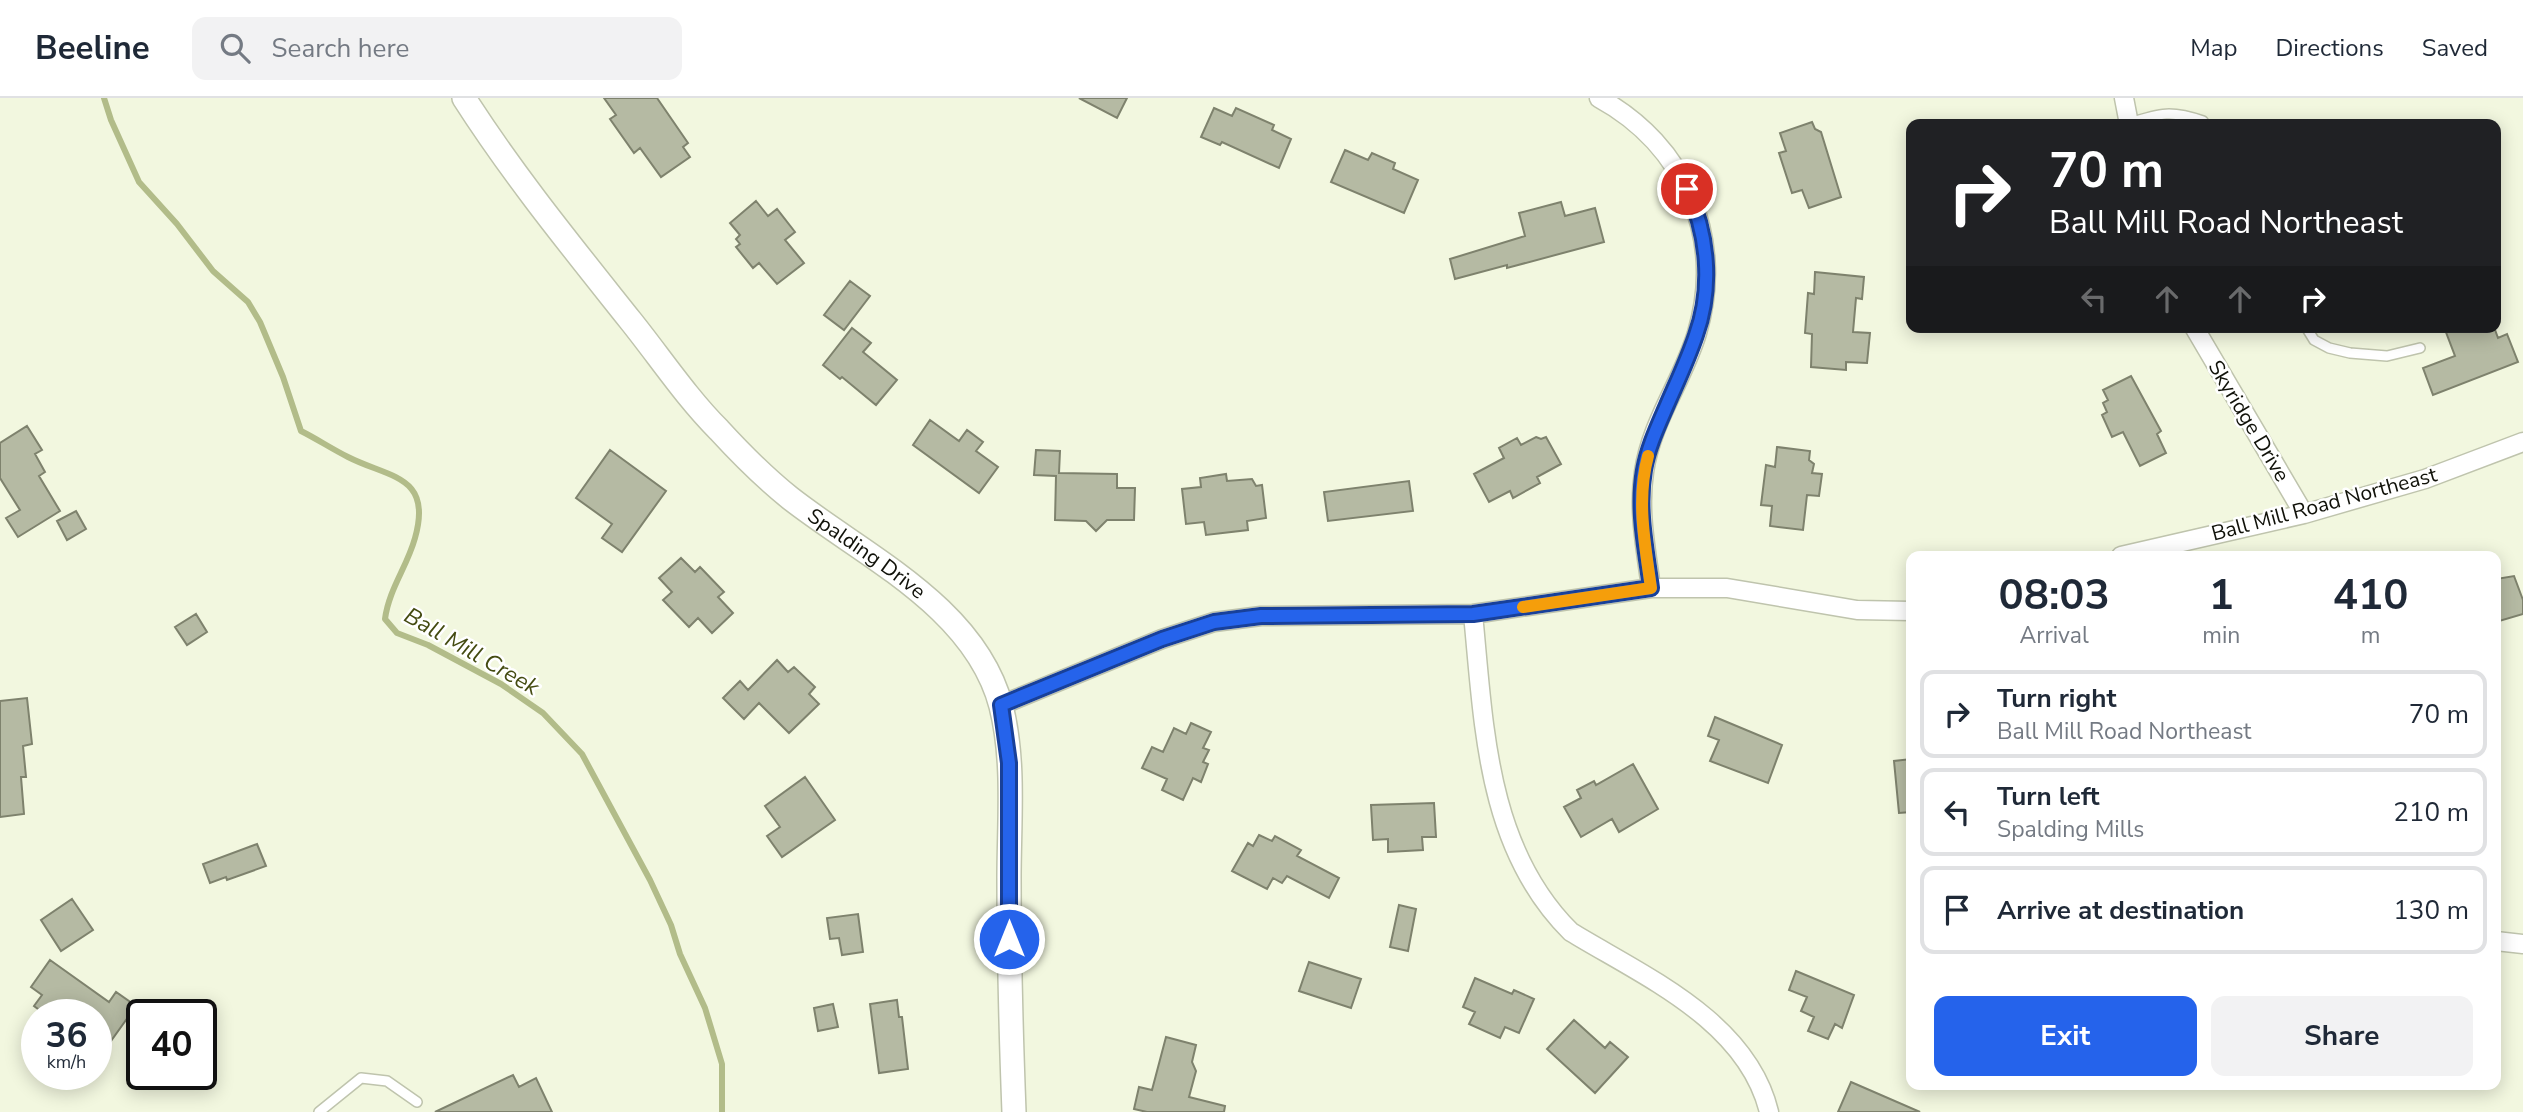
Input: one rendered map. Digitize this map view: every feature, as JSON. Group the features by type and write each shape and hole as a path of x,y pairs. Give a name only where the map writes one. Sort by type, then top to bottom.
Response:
{"street":[{"name":"Spalding Drive","path":"464,98 542,210 715,427 751,464 790,498 915,587 942,610 978,656 1001,705 1009,763 1009,965 1014,1112"},
{"path":"1600,98 1624,111 1659,144 1685,183 1704,239 1707,277 1697,334 1652,439 1644,471 1641,517 1651,588"},
{"path":"2124,98 2128,119"},
{"name":"Skyridge Drive","path":"2198,333 2304,514"},
{"name":"Ball Mill Road Northeast","path":"2143,551 2304,514 2425,479 2523,442"},
{"path":"1001,705 1162,639 1214,622 1261,616 1473,614 1651,588 1727,588 1857,610 1906,611"},
{"path":"1473,614 1485,741 1492,780 1510,838 1534,883 1558,919 1571,932 1679,997 1717,1026 1745,1057 1765,1096 1769,1112"},
{"path":"2501,942 2523,944"}],"lane":[{"path":"2144,119 2179,113 2197,119"},
{"path":"2310,333 2315,340 2329,348 2350,353 2387,356 2420,348"},
{"path":"318,1112 361,1078 387,1081 417,1102"}],"building":[{"path":"604,98 657,98 688,143 683,147 690,157 661,177 640,148 634,153 610,119 616,115"},
{"path":"1079,98 1127,98 1117,118"},
{"path":"1214,108 1232,116 1236,108 1274,125 1272,130 1291,139 1279,168 1222,142 1220,145 1201,137"},
{"path":"1812,122 1815,129 1821,132 1841,197 1809,208 1802,190 1792,193 1779,153 1786,151 1780,133"},
{"path":"1345,150 1368,160 1372,153 1395,163 1393,169 1418,180 1404,213 1331,182"},
{"path":"756,201 768,216 777,209 795,232 785,240 804,263 777,284 759,263 753,268 736,247 740,244 736,239 740,235 730,223"},
{"path":"1561,202 1565,216 1595,208 1604,242 1455,279 1450,259 1525,236 1519,213"},
{"path":"1815,272 1864,277 1862,299 1856,298 1853,332 1870,333 1867,363 1846,362 1846,370 1811,367 1812,334 1805,333 1808,293 1814,294"},
{"path":"850,281 870,296 844,330 824,315"},
{"path":"852,328 871,343 863,352 897,380 876,405 823,365"},
{"path":"2446,333 2496,333 2498,338 2507,334 2518,362 2433,395 2423,368 2455,356"},
{"path":"2131,376 2161,431 2157,434 2166,453 2140,466 2123,432 2112,437 2102,415 2107,412 2103,403 2108,400 2103,390"},
{"path":"930,420 959,441 967,430 983,442 976,451 998,467 979,493 913,445"},
{"path":"27,426 42,450 35,454 45,472 39,476 60,511 18,537 6,518 20,510 0,478 0,443"},
{"path":"1536,437 1546,437 1561,464 1537,477 1540,483 1513,498 1510,491 1489,502 1474,474 1504,458 1499,448 1517,438 1521,445"},
{"path":"1777,447 1810,451 1809,460 1814,464 1812,473 1822,474 1819,496 1807,495 1803,530 1770,526 1772,506 1761,505 1766,465 1775,467"},
{"path":"610,450 666,491 622,552 602,538 612,524 576,498"},
{"path":"1036,450 1060,451 1059,473 1117,474 1117,488 1135,488 1134,520 1107,520 1096,531 1086,521 1055,520 1056,476 1034,475"},
{"path":"1226,474 1227,481 1252,479 1256,486 1262,485 1266,518 1247,521 1248,530 1206,535 1204,522 1186,524 1182,489 1201,487 1200,478"},
{"path":"1409,481 1413,511 1328,521 1324,492"},
{"path":"76,511 86,529 67,540 57,521"},
{"path":"681,558 695,572 700,567 724,592 718,597 733,613 712,633 698,618 689,627 663,600 672,592 659,578"},
{"path":"2514,576 2523,600 2523,614 2501,621 2501,578"},
{"path":"196,614 207,632 187,645 175,627"},
{"path":"777,660 788,672 794,667 815,687 809,694 819,704 789,733 759,703 744,719 723,698 740,681 748,690"},
{"path":"27,698 32,744 23,746 26,777 21,777 24,814 0,817 0,701"},
{"path":"1715,717 1782,745 1768,783 1710,761 1719,740 1708,736"},
{"path":"1191,723 1211,732 1203,748 1209,750 1203,762 1208,764 1201,782 1193,778 1183,800 1162,790 1167,779 1142,768 1152,747 1163,752 1174,728 1186,734"},
{"path":"1906,760 1906,812 1899,813 1894,761"},
{"path":"1633,764 1658,809 1619,832 1612,819 1581,837 1564,807 1581,798 1577,790 1594,781 1596,785"},
{"path":"805,777 835,820 782,857 767,836 780,827 765,806"},
{"path":"1434,803 1436,837 1422,837 1423,850 1388,852 1388,839 1373,840 1371,805"},
{"path":"1259,835 1272,841 1275,836 1301,850 1297,856 1339,878 1329,898 1287,876 1282,883 1273,878 1267,889 1232,871 1248,843 1253,846"},
{"path":"257,844 266,866 210,883 203,864"},
{"path":"72,899 93,930 61,951 41,920"},
{"path":"1399,905 1416,909 1408,951 1390,947"},
{"path":"858,914 863,952 842,955 839,938 830,939 827,918"},
{"path":"50,960 105,999 39,999 42,995 31,987"},
{"path":"1309,962 1361,979 1351,1008 1299,991"},
{"path":"1796,971 1854,995 1842,1028 1835,1024 1828,1039 1808,1031 1814,1017 1801,1011 1807,997 1789,990"},
{"path":"1475,978 1512,994 1514,990 1534,999 1519,1033 1505,1027 1500,1038 1469,1024 1475,1012 1463,1007"},
{"path":"116,992 126,999 126,1020 112,1040 111,999"},
{"path":"897,1000 899,1017 902,1017 908,1069 879,1073 870,1004"},
{"path":"833,1004 838,1027 818,1031 814,1008"},
{"path":"1574,1020 1605,1048 1610,1042 1628,1057 1595,1093 1547,1049"},
{"path":"1166,1037 1196,1045 1192,1062 1196,1071 1189,1097 1225,1106 1224,1112 1147,1112 1134,1109 1139,1087 1152,1090"},
{"path":"513,1075 519,1087 536,1078 552,1112 435,1112"},
{"path":"1851,1082 1920,1112 1838,1112"}],"waterway":[{"name":"Ball Mill Creek","path":"104,98 139,182 177,224 213,271 248,302 260,322 283,377 301,431 348,457 392,475 413,490 418,502 419,517 415,538 390,598 385,619 397,633 428,645 501,684 543,713 582,754 650,880 705,1008 722,1064 722,1112"}],"slow traffic":[{"path":"1523,607 1651,588 1641,517 1644,471 1648,456"}],"route":[{"path":"1009,939 1009,763 1001,705 1162,639 1214,622 1261,616 1473,614 1651,588 1641,517 1644,471 1652,439 1697,334 1707,277 1704,239 1695,206 1687,189"}]}
